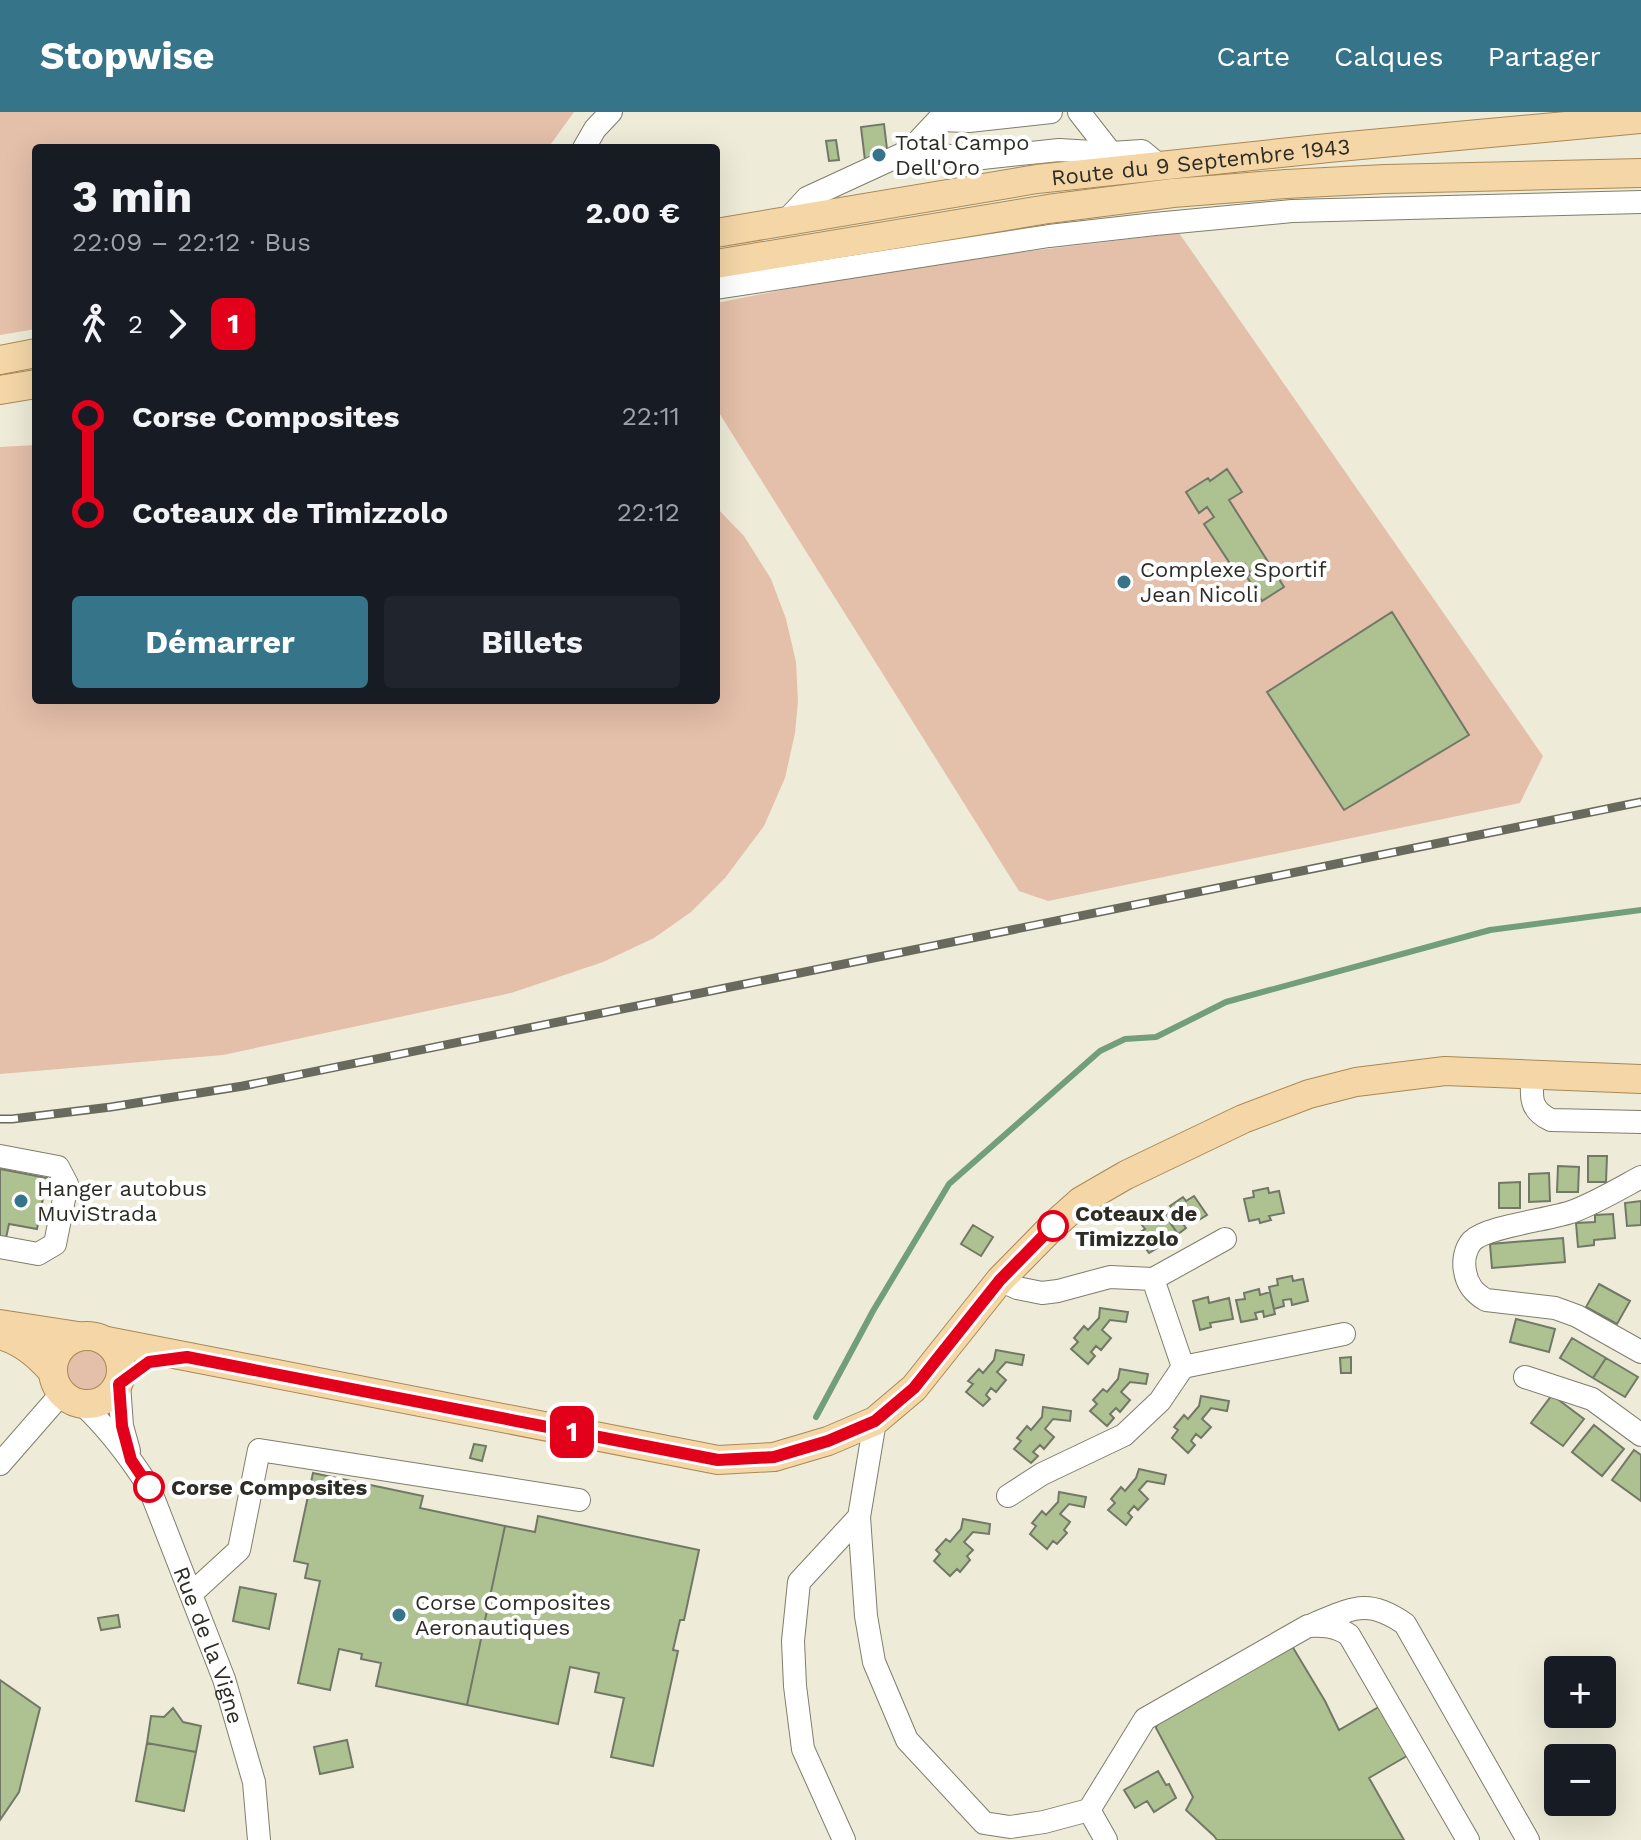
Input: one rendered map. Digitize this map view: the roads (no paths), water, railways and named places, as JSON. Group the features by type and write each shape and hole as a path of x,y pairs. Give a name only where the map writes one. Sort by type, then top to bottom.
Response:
{"main road":[{"name":"Route du 9 Septembre 1943","path":"720,232 1037,179 1641,119"},
{"name":"Route du 9 Septembre 1943","path":"720,263 1048,209 1173,193 1385,179 1641,173"},
{"path":"0,360 32,354"},
{"path":"0,390 32,385"},
{"path":"0,1324 78,1336 95,1335 107,1341 718,1460 774,1457 828,1441 875,1421 914,1388 1000,1280 1081,1201 1126,1175 1243,1119 1309,1094 1356,1082 1445,1071 1641,1079"},
{"path":"0,1335 38,1355 66,1390 93,1404 107,1398 119,1384 149,1362 187,1357"},
{"path":"66,1390 54,1360 65,1343 78,1336"},
{"path":"107,1341 117,1351 122,1365 119,1384"}],"street":[{"path":"586,144 611,112"},
{"path":"909,151 931,116 969,121 1051,112"},
{"path":"1079,112 1111,153"},
{"path":"784,223 807,198 909,151 973,159 1059,150 1142,151 1160,166"},
{"path":"720,287 1049,236 1292,211 1641,202"},
{"path":"1533,1075 1531,1097 1541,1116 1551,1120 1641,1122"},
{"path":"0,1156 58,1167 67,1184 55,1244 38,1254 0,1247"},
{"path":"1641,1177 1571,1212 1484,1233 1469,1244 1464,1265 1470,1286 1486,1300 1555,1308 1577,1316 1641,1352"},
{"path":"1000,1280 1017,1288 1042,1293 1110,1277 1153,1279 1225,1239"},
{"path":"1153,1279 1183,1367"},
{"path":"1008,1496 1042,1474 1124,1435 1160,1401 1183,1367 1344,1334"},
{"path":"1525,1377 1592,1399 1641,1435"},
{"name":"Rue de la Vigne","path":"119,1384 122,1426 131,1460"},
{"path":"0,1464 66,1390"},
{"name":"Rue de la Vigne","path":"66,1390 100,1421 149,1487 224,1679 254,1782 259,1840"},
{"path":"875,1421 859,1517 864,1601 874,1662 907,1740 984,1823 1010,1827 1089,1810 1145,1719 1308,1626 1350,1609 1368,1607 1387,1611 1405,1624 1528,1840"},
{"path":"191,1594 239,1550 259,1450 579,1500"},
{"path":"844,1840 803,1749 793,1641 799,1582 859,1517"},
{"path":"1308,1626 1325,1625 1341,1629 1349,1635 1468,1840"},
{"path":"1089,1810 1106,1840"}],"waterway":[{"path":"816,1417 873,1311 949,1184 1100,1051 1125,1039 1156,1037 1226,1002 1490,930 1641,910"}],"railway":[{"path":"0,1119 111,1107 243,1086 1641,802"}],"place":[{"name":"Total Campo Dell'Oro","path":"879,155"},
{"name":"Complexe Sportif Jean Nicoli","path":"1124,582"},
{"name":"Hanger autobus MuviStrada","path":"21,1201"},
{"name":"Coteaux de Timizzolo","path":"1053,1226"},
{"name":"Corse Composites","path":"149,1487"},
{"name":"Corse Composites Aeronautiques","path":"399,1615"}]}
